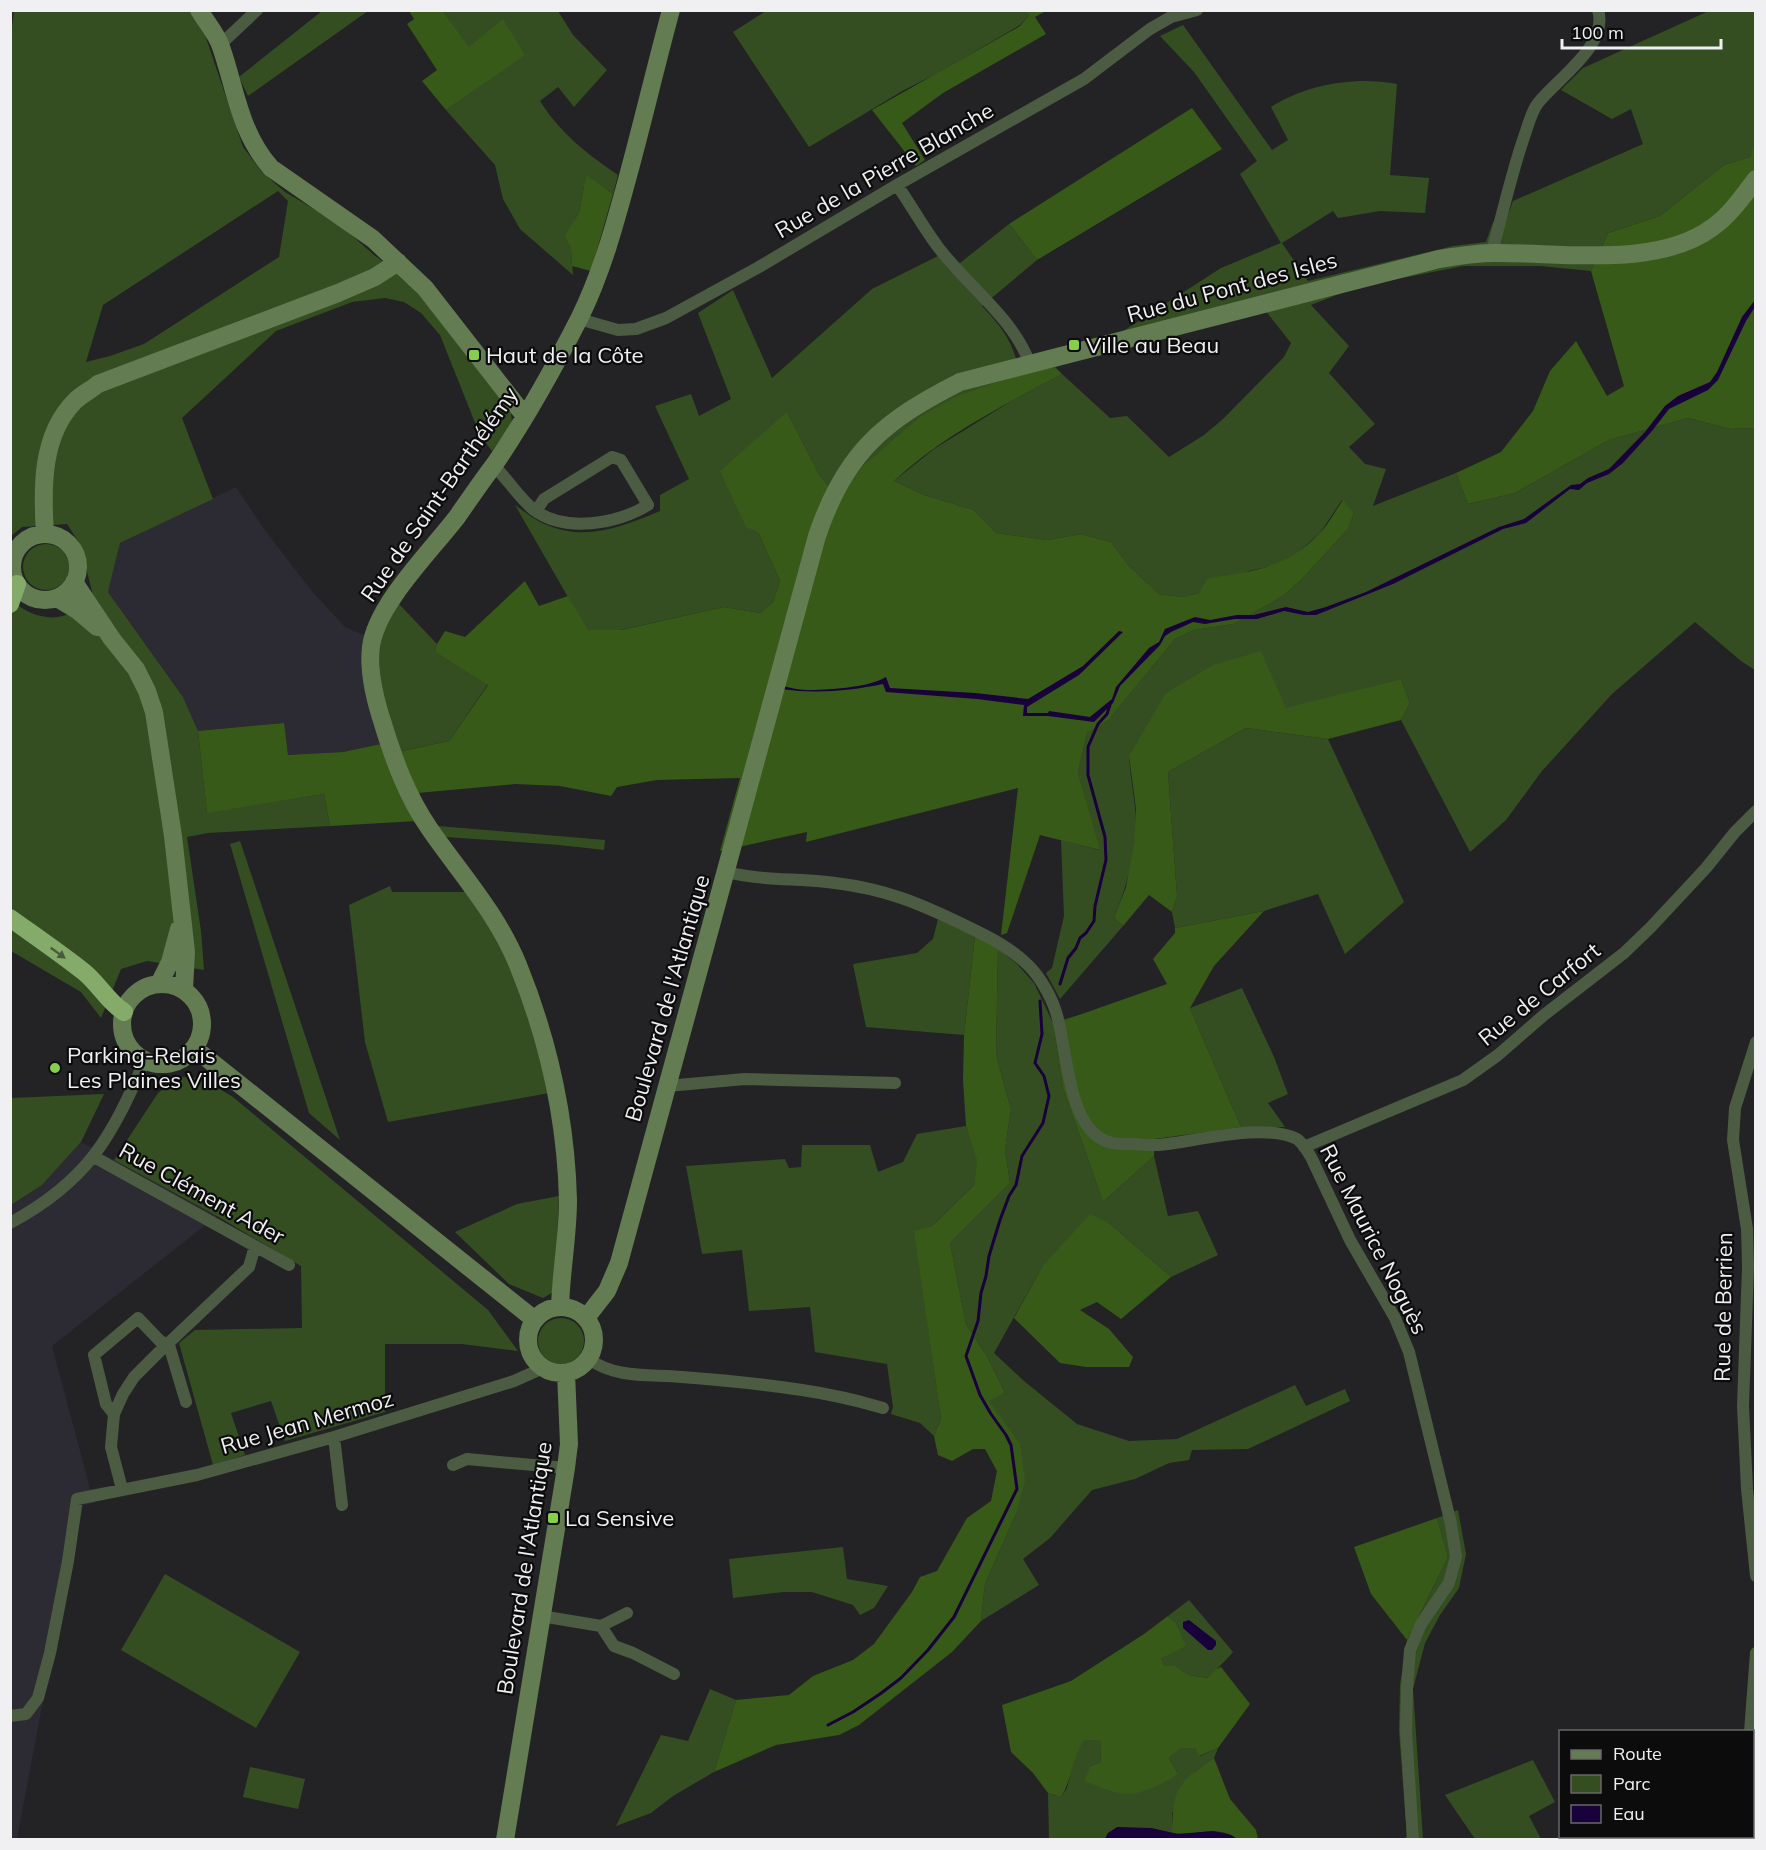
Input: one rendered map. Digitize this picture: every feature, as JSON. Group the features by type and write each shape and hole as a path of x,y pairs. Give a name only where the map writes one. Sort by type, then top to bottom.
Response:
{"highway":[{"path":"10,604 17,584"},
{"path":"10,918 84,972 124,1012"}],"main road":[{"path":"199,10 221,44 237,105 252,143 271,168 373,239 425,288 524,415"},
{"name":"Rue de Saint-Barthélémy","path":"560,1307 568,1202 564,1138 556,1087 545,1042 517,963 504,934 477,891 428,826 403,783 378,710 372,678 371,646 380,621 394,597 494,465 544,384 579,319 595,285 612,237 671,10"},
{"name":"Rue du Pont des Isles","path":"777,684 827,508 845,474 868,444 897,418 924,400 960,382 1440,259 1494,253 1605,256 1662,248 1689,241 1713,227 1738,203 1755,179"},
{"path":"45,534 44,491 47,457 53,435 63,415 77,399 98,384 338,293 375,277 398,262"},
{"path":"45,534 57,536 66,541 74,550 78,560 78,572 74,582 64,594 57,598 46,600 34,598 25,592 17,584 14,575 15,555 20,546 27,540 45,534"},
{"path":"74,582 112,639 136,669 154,711 173,836 183,922 186,952 184,989"},
{"path":"57,598 77,610 112,639"},
{"name":"Boulevard de l'Atlantique","path":"586,1318 607,1292 619,1263 777,684"},
{"path":"159,984 170,962 177,932 183,922"},
{"path":"159,984 184,989 197,1004 201,1015 202,1027 194,1048 186,1056 166,1064 156,1064 135,1054 123,1035 122,1023 129,1000 138,991 159,984"},
{"path":"194,1048 535,1320"},
{"path":"560,1307 570,1308 586,1318 595,1338 589,1359 583,1366 558,1374 543,1368 535,1360 528,1340 530,1329 542,1313 560,1307"},
{"name":"Boulevard de l'Atlantique","path":"505,1839 566,1468 569,1444 566,1373"}],"street":[{"path":"221,44 257,10"},
{"name":"Rue de la Pierre Blanche","path":"579,319 618,330 636,329 666,318 759,267 897,185 1084,79 1150,29 1171,17 1197,10"},
{"path":"1494,253 1494,244 1515,164 1536,105 1596,40 1601,20 1598,10"},
{"path":"897,185 937,246 961,275 1010,326 1030,364"},
{"path":"494,465 517,493 536,511 549,518 590,524 632,514 648,505 621,460 612,457 544,499 536,511"},
{"name":"Rue de Carfort","path":"1304,1147 1463,1080 1498,1055 1652,927 1755,811"},
{"name":"Rue Maurice Noguès","path":"727,872 744,876 834,882 901,896 956,921 1010,950 1031,967 1047,992 1056,1012 1077,1105 1087,1127 1100,1139 1116,1144 1156,1145 1238,1134 1278,1133 1298,1140 1311,1156 1350,1240 1395,1318 1409,1352 1451,1524 1456,1557 1449,1583 1421,1624 1410,1650 1406,1731 1413,1839"},
{"name":"Rue de Berrien","path":"1755,1042 1735,1108 1733,1140 1746,1230 1748,1266 1743,1406 1747,1489 1755,1576"},
{"path":"10,1222 58,1193 94,1157 121,1112 145,1060"},
{"path":"667,1086 745,1079 895,1083"},
{"name":"Rue Clément Ader","path":"94,1157 289,1265"},
{"path":"122,1490 111,1447 114,1414 123,1394 134,1377 249,1267 255,1246"},
{"path":"114,1414 105,1404 94,1355 138,1318 160,1341 169,1345 186,1402"},
{"path":"589,1359 618,1373 679,1376 801,1390 852,1399 883,1408"},
{"name":"Rue Jean Mermoz","path":"10,1716 26,1714 38,1698 63,1584 77,1499 197,1475 334,1437 514,1381 543,1368"},
{"path":"334,1437 342,1505"},
{"path":"453,1465 467,1459 566,1468"},
{"path":"541,1616 601,1626 627,1613"},
{"path":"601,1626 614,1646 674,1674"},
{"path":"1750,1730 1755,1653"}],"shaded area":[{"path":"236,487 264,529 311,590 345,627 381,642 380,682 395,741 343,752 288,755 283,723 198,731 183,697 108,592 120,543"},
{"path":"81,1142 217,1216 52,1346 94,1503 83,1505 17,1839 11,1840 11,1205 42,1185"}],"green space":[{"path":"1026,10 1029,15 1020,25 809,147 733,32 766,11"},
{"path":"1711,10 1755,11 1756,143 1750,157 1724,165 1660,216 1608,233 1591,271 1540,266 1463,266 1357,287 1311,305 1349,346 1329,373 1375,424 1349,447 1365,464 1386,469 1373,506 1456,473 1468,504 1515,493 1609,440 1688,418 1730,429 1755,428 1755,670 1695,622 1612,694 1542,771 1506,820 1470,852 1401,720 1410,703 1401,679 1286,709 1261,652 1129,756 1136,821 1134,850 1128,878 1114,918 1123,926 1060,999 1046,973 1052,968 1064,916 1061,840 1099,850 1078,773 1087,733 1108,721 1175,639 1194,630 1234,624 1283,596 1348,529 1354,513 1342,500 1320,533 1294,556 1276,565 1249,571 1199,593 1183,597 1159,594 1129,566 1111,542 1081,534 1047,540 996,533 974,510 924,495 894,481 934,449 1013,400 1062,374 1110,418 1127,416 1169,457 1204,435 1223,419 1284,357 1291,343 1257,300 1114,337 1221,268 1281,243 1240,174 1257,161 1194,72 1160,36 1183,25 1272,150 1288,140 1271,107 1285,99 1332,84 1365,81 1397,84 1390,175 1429,178 1425,213 1380,211 1338,218 1333,211 1282,243 1308,281 1453,246 1486,242 1493,222 1505,223 1513,201 1643,144 1631,109 1612,119 1561,90 1583,68"},
{"path":"14,11 190,11 203,29 243,147 261,171 285,192 338,223 374,255 413,284 511,412 512,424 492,451 480,435 440,335 421,313 404,302 385,298 352,302 276,331 182,418 213,499 120,543 108,592 183,697 198,731 207,812 324,794 330,826 208,833 187,837 201,931 204,970 147,961 121,969 101,1018 81,992 11,951 11,598 27,611 49,617 67,615 94,599 80,544 67,524 22,527 11,536 10,42","holes":["278,191 288,201 279,257 144,344 86,362 103,305"]},
{"path":"322,11 368,11 248,96 239,77"},
{"path":"409,11 443,11 469,47 503,19 525,55 446,110 422,81 437,70 407,24 414,19"},
{"path":"443,11 558,11 573,35 607,70 574,107 558,87 540,101 556,123 575,142 618,175 613,194 586,176 579,213 566,235 571,249 573,275 520,229 503,199 495,165 446,110 525,54 469,48"},
{"path":"1026,11 1046,11 1035,17 1046,34 943,93 902,123 925,160 916,166 872,110 1020,26 1029,15"},
{"path":"1192,108 1222,149 1037,260 1009,224"},
{"path":"1755,143 1755,428 1730,429 1688,418 1609,440 1515,493 1468,504 1456,473 1501,452 1533,411 1550,371 1576,341 1607,396 1624,386 1591,271 1608,233 1660,216 1724,165 1750,157"},
{"path":"586,175 613,194 591,271 572,266 571,249 565,235 579,213"},
{"path":"1009,224 1037,260 982,306 1007,337 1021,374 840,499 820,476 787,412 758,532 780,581 773,602 760,613 724,607 620,630 587,630 515,505 543,523 576,532 619,527 660,511 660,495 689,479 655,406 691,394 699,416 731,399 698,313 733,290 772,378 872,289 938,256 950,271"},
{"path":"1055,367 1062,374 953,436 894,481 924,495 974,510 996,533 1047,540 1081,534 1111,542 1129,566 1159,594 1183,597 1199,593 1208,578 1254,570 1294,555 1322,530 1343,500 1354,513 1348,529 1283,596 1234,624 1194,630 1175,639 1108,721 1087,733 1078,773 1100,850 1040,835 1007,933 1001,935 1018,788 806,842 807,832 720,851 740,778 657,780 617,787 611,796 560,786 515,784 418,793 434,820 330,826 324,794 207,813 198,731 284,723 288,755 343,752 395,741 402,751 449,741 488,685 435,652 437,644 445,631 465,637 525,581 539,606 568,596 588,630 621,630 724,607 760,613 773,602 780,581 758,532 746,527 720,471 787,412 820,476 840,499 862,467 921,416 957,396 1021,374"},
{"path":"46,544 62,551 69,567 62,583 46,590 30,583 23,567 30,551"},
{"path":"399,604 437,644 435,652 488,684 449,741 401,751 387,713 380,668 382,637"},
{"path":"1261,651 1286,708 1401,679 1410,703 1401,720 1328,739 1246,728 1168,772 1177,896 1172,912 1149,895 1123,926 1114,918 1126,887 1134,845 1136,809 1129,756 1166,693 1213,665"},
{"path":"1246,728 1328,739 1404,902 1345,954 1318,894 1264,911 1175,928 1172,912 1177,896 1168,772"},
{"path":"438,826 605,840 604,850 446,837"},
{"path":"240,841 340,1140 309,1113 230,844"},
{"path":"390,886 392,892 483,892 511,934 549,1093 388,1122 365,1042 349,905"},
{"path":"1264,911 1214,966 1190,1008 1241,1127 1155,1139 1154,1156 1103,1202 1063,1088 1053,1023 1167,984 1153,959 1175,933 1175,928"},
{"path":"938,919 975,936 964,1035 866,1027 853,964 917,953 933,939"},
{"path":"975,936 998,948 996,1055 1011,1109 1005,1150 1010,1183 950,1243 966,1324 988,1358 1005,1393 989,1401 1020,1443 1025,1481 1016,1514 985,1584 981,1621 952,1652 859,1725 839,1735 776,1745 714,1772 736,1700 789,1695 813,1676 853,1660 874,1644 912,1592 920,1577 937,1571 967,1518 991,1501 997,1471 985,1449 973,1449 952,1461 938,1455 934,1436 941,1419 914,1231 932,1226 974,1185 977,1160 966,1126 963,1080 964,1035"},
{"path":"998,948 1034,983 1053,1023 1063,1088 1103,1202 1154,1156 1168,1216 1198,1211 1218,1255 1171,1277 1109,1223 1042,1267 994,1353 1077,1424 1129,1441 1177,1439 1295,1385 1306,1406 1345,1389 1350,1401 1248,1449 1192,1450 1189,1460 1169,1463 1135,1479 1092,1490 1050,1538 1023,1559 1039,1585 981,1621 985,1584 1016,1514 1020,1443 988,1401 1005,1393 988,1358 966,1324 950,1243 1010,1183 1005,1150 1011,1109 996,1055"},
{"path":"1242,988 1274,1057 1288,1094 1268,1103 1285,1127 1241,1127 1190,1008"},
{"path":"180,1077 201,1078 233,1097 488,1310 518,1351 462,1344 385,1344 385,1412 285,1441 271,1401 231,1413 245,1455 213,1465 179,1343 195,1330 302,1328 301,1266 217,1216 114,1160 158,1093"},
{"path":"104,1094 81,1142 42,1185 11,1205 11,1098"},
{"path":"966,1126 978,1160 974,1185 932,1226 915,1232 941,1419 934,1436 920,1423 891,1414 893,1407 887,1364 815,1352 810,1307 749,1311 742,1250 702,1254 686,1166 785,1159 789,1168 801,1167 802,1145 870,1145 878,1172 903,1162 917,1134"},
{"path":"559,1196 555,1291 543,1298 509,1284 455,1232 517,1204"},
{"path":"1090,1214 1109,1223 1171,1277 1121,1319 1097,1302 1080,1310 1109,1329 1133,1357 1129,1367 1086,1367 1060,1363 1014,1318 1042,1267"},
{"path":"561,1318 577,1325 584,1341 577,1357 561,1364 545,1357 538,1341 545,1325"},
{"path":"1458,1510 1466,1554 1459,1588 1440,1615 1425,1643 1413,1689 1423,1839 1398,1840 1407,1837 1399,1731 1400,1685 1407,1640 1448,1557 1437,1518"},
{"path":"1437,1518 1448,1557 1407,1640 1371,1594 1354,1547"},
{"path":"843,1547 847,1579 888,1586 874,1608 860,1615 853,1605 812,1592 783,1592 733,1598 729,1559"},
{"path":"165,1574 300,1652 256,1728 121,1650"},
{"path":"1189,1600 1233,1652 1207,1678 1189,1675 1175,1666 1164,1667 1161,1659 1185,1646 1176,1623 1168,1616"},
{"path":"1168,1616 1176,1623 1186,1646 1161,1659 1164,1666 1175,1666 1189,1675 1207,1678 1221,1667 1250,1704 1218,1748 1199,1756 1195,1748 1180,1748 1169,1758 1178,1774 1155,1787 1124,1794 1084,1781 1091,1766 1101,1762 1100,1740 1084,1740 1061,1797 1048,1793 1033,1773 1011,1752 1002,1705 1071,1681"},
{"path":"710,1689 736,1700 714,1772 673,1796 651,1813 616,1826 661,1735 688,1741"},
{"path":"1100,1739 1101,1762 1091,1766 1178,1774 1169,1758 1180,1747 1195,1748 1200,1756 1218,1748 1214,1758 1194,1772 1172,1813 1172,1833 1151,1828 1108,1833 1105,1839 1049,1839 1048,1793 1061,1797 1067,1788 1076,1753 1083,1740"},
{"path":"1214,1758 1230,1799 1256,1830 1258,1839 1237,1839 1222,1832 1172,1833 1174,1806 1180,1788 1192,1774"},
{"path":"1533,1760 1555,1802 1529,1816 1541,1839 1475,1839 1445,1795"},
{"path":"250,1767 305,1779 298,1809 243,1797"}],"water":[{"path":"1755,300 1755,307 1718,380 1708,390 1669,409 1623,463 1609,474 1587,483 1579,490 1570,489 1526,523 1503,529 1393,584 1316,615 1284,611 1257,619 1235,619 1205,624 1193,622 1171,632 1120,686 1113,703 1094,722 1048,716 1023,716 1024,705 886,692 883,684 832,691 807,691 781,689 781,686 800,690 847,688 869,684 886,677 890,688 1028,699 1083,666 1119,631 1123,632 1079,675 1027,707 1027,713 1048,713 1049,711 1090,717 1112,699 1116,687 1149,648 1159,642 1165,629 1195,617 1210,620 1237,615 1254,615 1286,607 1308,612 1326,607 1366,592 1499,527 1524,519 1571,485 1580,484 1609,469 1645,432 1665,406 1678,396 1710,382 1717,372 1742,317"},
{"path":"1189,1620 1216,1641 1212,1650 1208,1650 1183,1628 1183,1622"},
{"path":"1117,1827 1151,1828 1178,1834 1213,1831 1231,1835 1237,1839 1105,1839 1108,1833"}],"waterway":[{"path":"1060,984 1068,958 1094,921 1095,906 1106,860 1105,837 1088,775 1088,747 1098,724 1107,714 1110,705"},
{"path":"828,1725 880,1694 901,1678 928,1650 954,1617 1017,1489 1011,1445 980,1395 966,1356 978,1321 989,1256 1000,1220 1016,1185 1022,1156 1043,1123 1049,1096 1044,1076 1035,1063 1042,1034 1040,1001"}],"place":[{"name":"Ville au Beau","path":"1074,345"},
{"name":"Haut de la Côte","path":"474,355"},
{"name":"Parking-Relais Les Plaines Villes","path":"55,1068"},
{"name":"La Sensive","path":"553,1518"}]}
